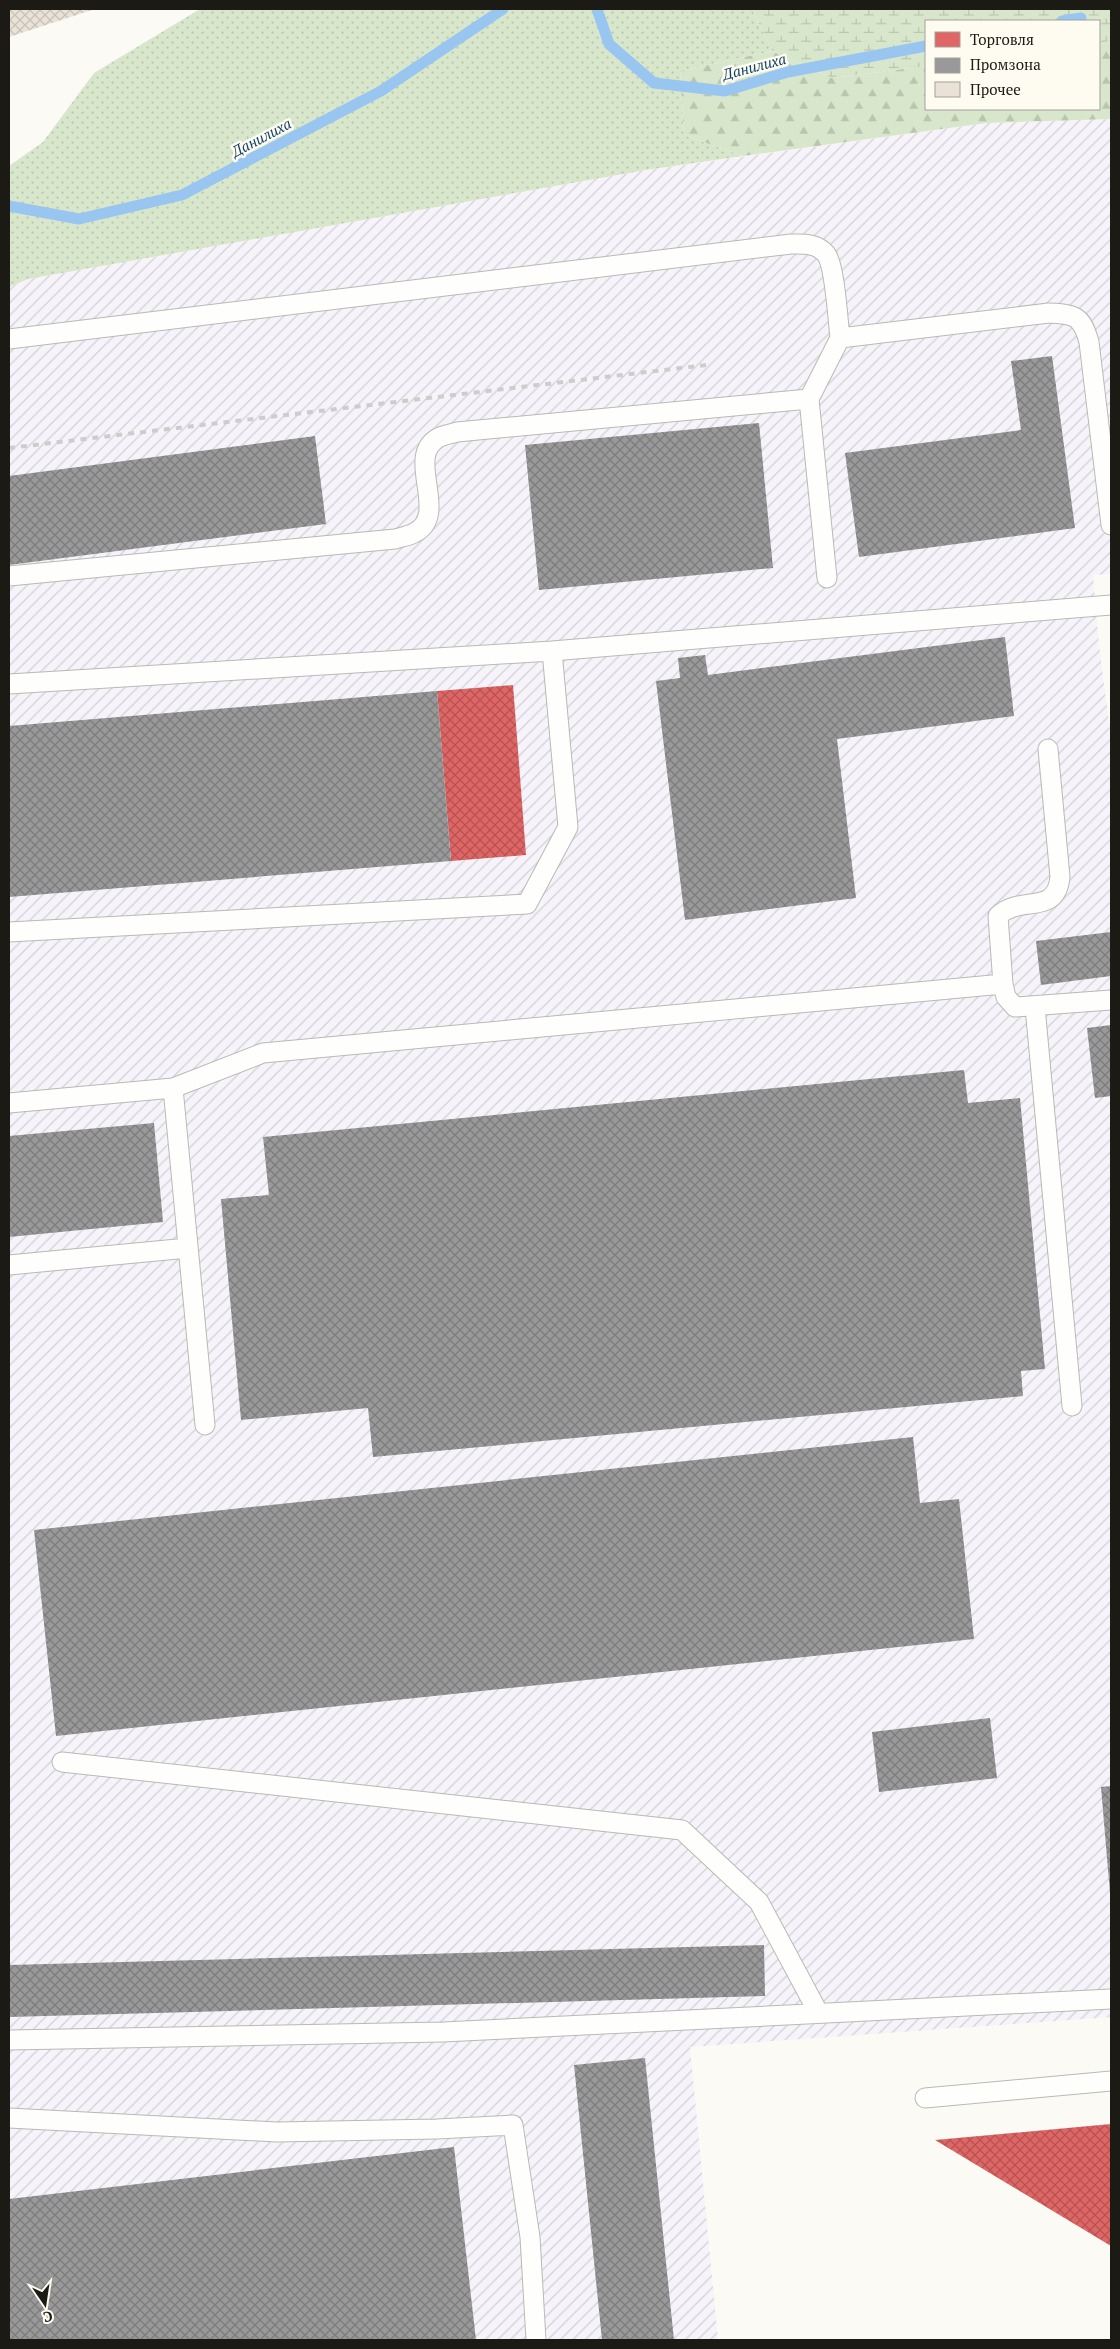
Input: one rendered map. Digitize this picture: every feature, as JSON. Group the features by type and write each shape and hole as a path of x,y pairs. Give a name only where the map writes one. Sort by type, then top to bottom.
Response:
{"lane":[{"path":"9,338 798,244 812,244 827,255 832,273 840,338 809,399 826,578"},
{"path":"840,338 1049,313 1071,314 1084,325 1089,342 1111,525"},
{"path":"9,576 395,539 416,533 427,521 429,503 426,467 427,449 438,438 457,432 809,399"},
{"path":"9,684 552,651 1111,605"},
{"path":"9,932 527,904 568,826 552,651"},
{"path":"1048,749 1060,877 1059,890 1051,898 1038,903 1006,909 998,916 1003,984 1006,997 1015,1007 1111,1000"},
{"path":"9,1103 173,1088 263,1053 1003,984"},
{"path":"1035,1007 1072,1406"},
{"path":"173,1088 205,1425"},
{"path":"9,1265 188,1248"},
{"path":"62,1762 682,1830 759,1902 818,2012"},
{"path":"9,2040 443,2032 1111,1999"},
{"path":"925,2098 1111,2081"},
{"path":"9,2118 277,2132 437,2129 513,2125 530,2237 536,2340"}],"shaded area":[{"path":"1111,119 1111,574 1093,575 1099,646 1111,738 1111,2017 690,2047 718,2340 9,2340 9,287 28,279 646,170 986,123"}],"green space":[{"path":"200,9 752,9 772,51 680,71 684,135 743,156 646,170 28,279 9,287 9,166 43,142 94,73"},
{"path":"752,9 1111,9 1111,39 1100,45 1100,20 925,20 925,66 832,78 772,51"},
{"path":"1111,39 1111,119 986,123 743,156 684,135 680,71 772,51 832,78 925,66 925,110 1100,110 1100,45"}],"building: Торговля":[{"path":"513,685 526,855 451,861 437,691"},
{"path":"1111,2124 1111,2246 935,2140"}],"building: Промзона":[{"path":"1052,356 1075,528 859,557 845,453 1021,430 1011,361"},
{"path":"759,423 773,568 539,590 525,445"},
{"path":"315,436 326,524 9,565 9,476"},
{"path":"1005,637 1014,716 837,739 856,898 685,920 656,681 680,678 678,658 705,655 708,675"},
{"path":"437,691 451,861 9,897 9,726"},
{"path":"1111,932 1111,976 1041,985 1036,941"},
{"path":"1111,1025 1111,1096 1095,1098 1087,1028"},
{"path":"964,1070 968,1103 1020,1098 1045,1369 1021,1371 1023,1396 373,1457 368,1408 241,1420 221,1199 269,1195 263,1137"},
{"path":"154,1123 163,1222 9,1237 9,1136"},
{"path":"913,1437 920,1503 959,1499 974,1639 56,1736 34,1530"},
{"path":"990,1718 997,1778 879,1792 872,1732"},
{"path":"1111,1786 1111,1893 1110,1893 1101,1787"},
{"path":"764,1945 765,1996 9,2017 9,1965"},
{"path":"645,2058 674,2340 602,2340 574,2065"},
{"path":"454,2147 476,2340 9,2340 9,2199"}],"building: Прочее":[{"path":"9,9 95,9 9,37"}],"waterway":[{"name":"Данилиха","path":"9,206 79,219 182,195 381,91 503,9"},
{"name":"Данилиха","path":"597,9 609,44 654,83 725,91 788,72 925,46"},
{"name":"Данилиха","path":"1068,20 1081,18"}],"railway":[{"path":"9,448 706,365"}]}
